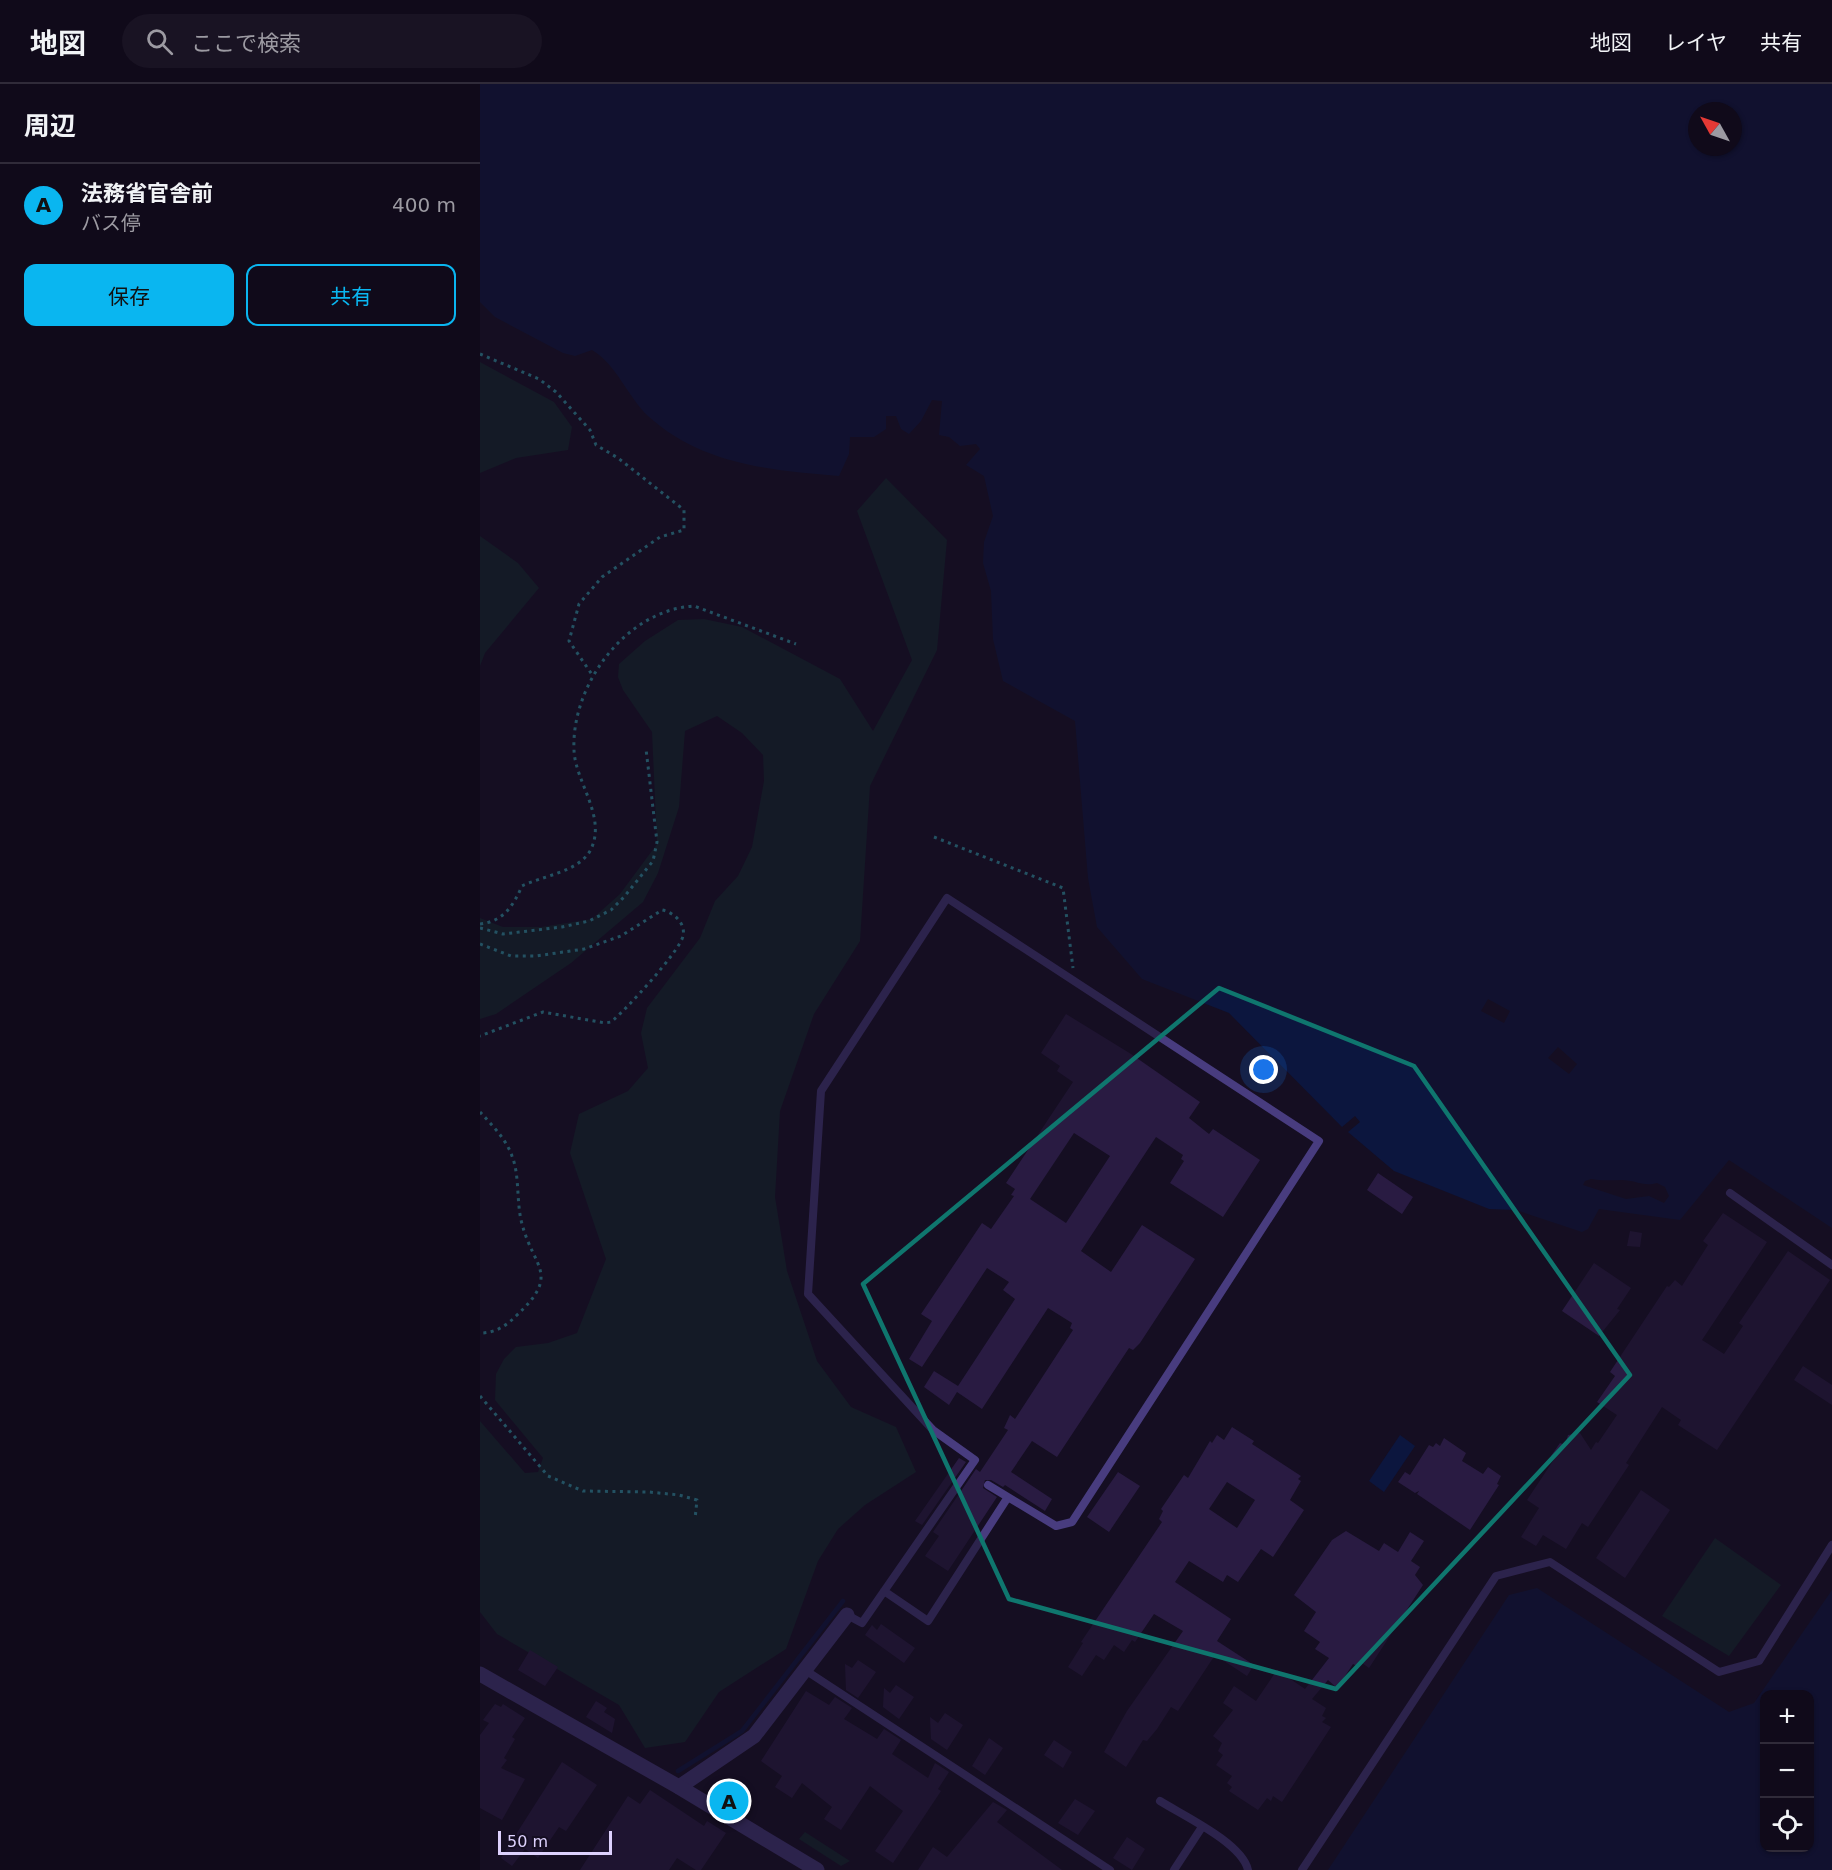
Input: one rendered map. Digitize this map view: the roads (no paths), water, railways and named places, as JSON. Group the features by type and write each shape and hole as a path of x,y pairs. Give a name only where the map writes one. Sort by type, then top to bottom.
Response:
{"street":[{"path":"679,1787 754,1736 848,1615"},
{"path":"480,1674 679,1787 817,1870"}],"lane":[{"path":"848,1615 862,1623 975,1460 933,1430 808,1294 820,1091 947,898 1320,1142 1072,1522 1056,1526 988,1485"},
{"path":"1730,1193 1832,1265"},
{"path":"884,1592 928,1621 1008,1497"},
{"path":"1302,1870 1496,1576 1550,1562 1719,1672 1759,1661 1832,1545"},
{"path":"805,1670 1110,1870"},
{"path":"1160,1801 1233,1846 1244,1857 1248,1870"},
{"path":"1174,1870 1202,1827"}],"water":[{"path":"480,84 1832,84 1832,1228 1729,1160 1680,1220 1599,1209 1588,1229 1582,1232 1516,1210 1489,1209 1394,1171 1348,1132 1360,1122 1355,1116 1342,1127 1229,1013 1142,979 1097,927 1088,878 1075,721 1003,681 993,639 991,591 983,563 984,542 993,516 984,476 966,465 980,449 976,444 960,446 949,437 939,435 942,401 932,400 921,421 909,434 901,429 896,416 886,416 886,429 874,437 850,437 849,454 839,476 762,467 714,455 669,432 648,416 615,372 601,356 592,350 575,356 563,353 495,317 480,302","holes":["1488,999 1510,1011 1504,1023 1481,1011","1558,1047 1577,1064 1569,1074 1548,1058","1591,1179 1657,1183 1665,1187 1669,1196 1664,1203 1649,1196 1626,1199 1583,1185 1585,1181"]},
{"path":"1400,1435 1415,1446 1384,1492 1369,1481"},
{"path":"1537,1588 1729,1712 1754,1703 1760,1694 1760,1852 1814,1852 1814,1690 1763,1690 1832,1590 1832,1870 1328,1870 1509,1595"}],"waterway":[{"path":"678,1771 742,1731 843,1601"}],"place":[{"name":"法務省官舎前","path":"729,1801"}]}
